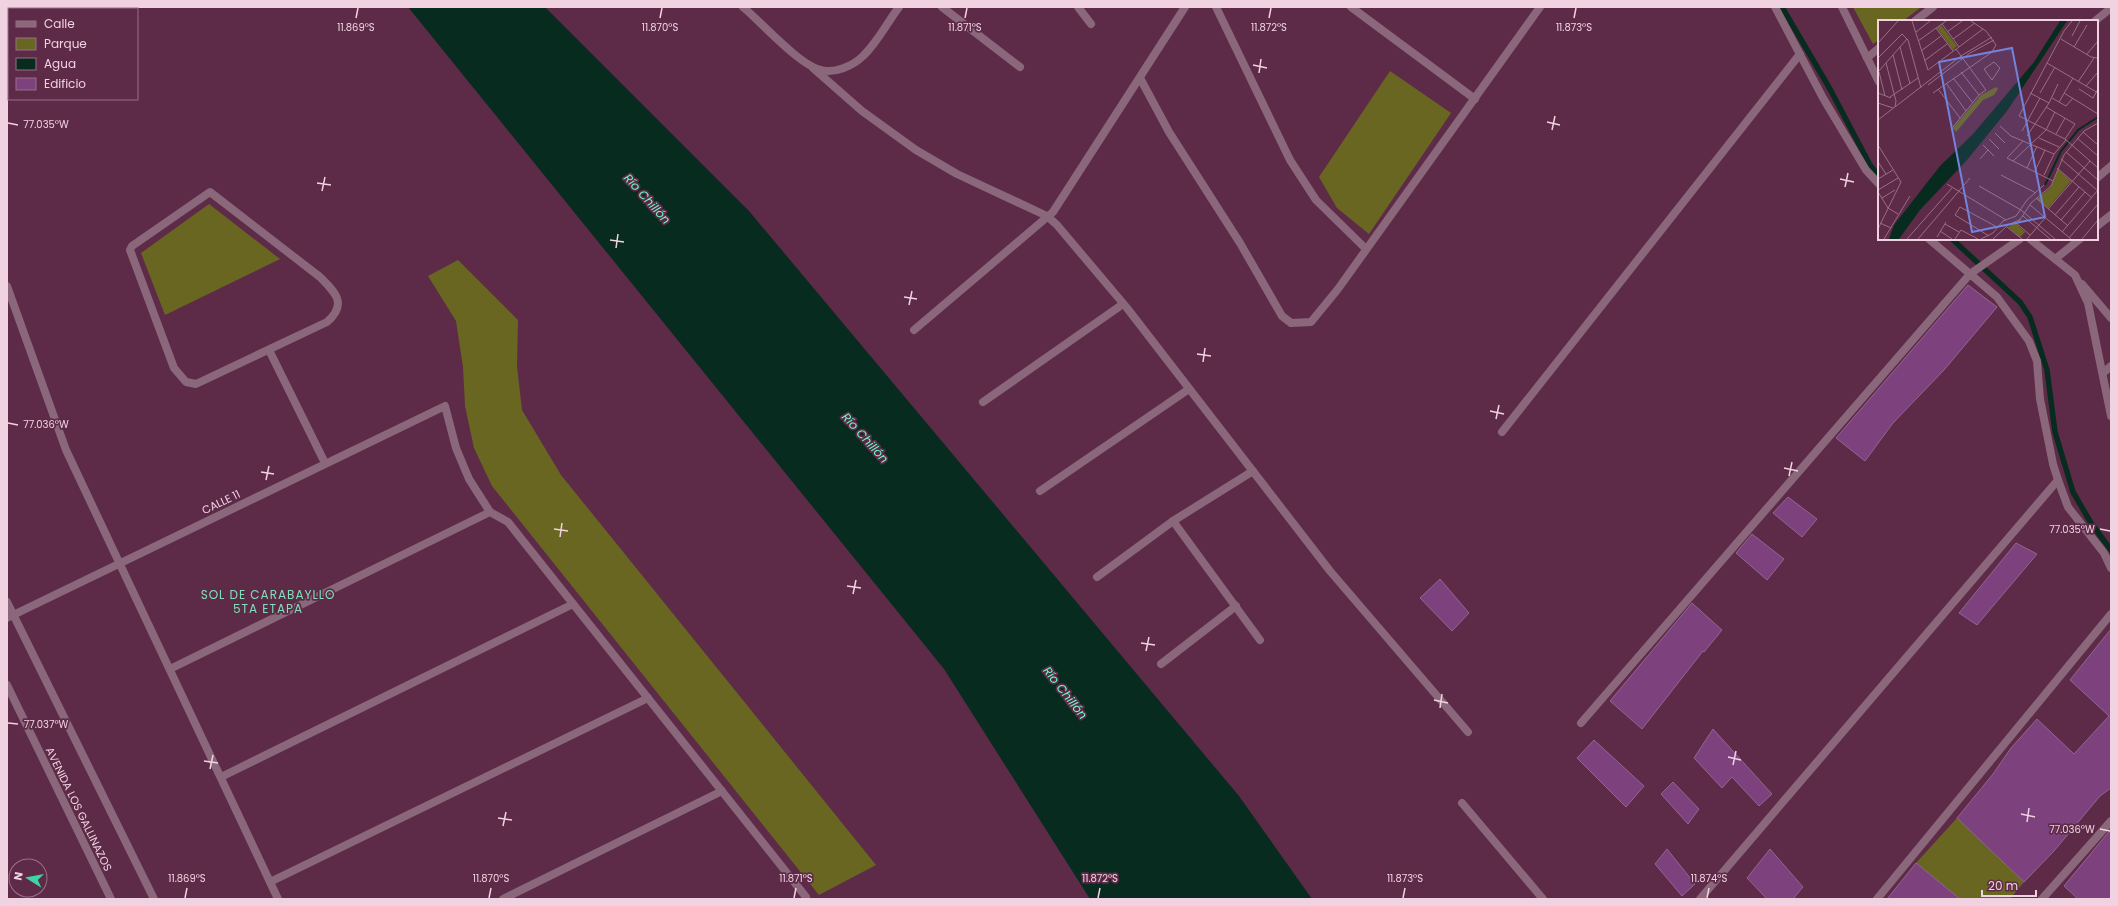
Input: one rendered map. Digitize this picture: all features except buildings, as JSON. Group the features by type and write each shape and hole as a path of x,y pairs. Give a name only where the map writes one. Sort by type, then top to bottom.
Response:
{"street":[{"path":"743,7 862,111 916,150 957,174 1047,216 1057,225 1123,304 1330,571 1468,732"},
{"path":"813,68 830,71 838,70 862,57 899,7"},
{"path":"942,7 1020,67"},
{"path":"1078,7 1091,24"},
{"path":"914,330 1053,212 1185,7"},
{"path":"1216,7 1290,160 1316,200 1366,249"},
{"path":"1351,7 1475,99"},
{"path":"1775,7 1823,98 1866,170 1878,183"},
{"path":"1842,7 1878,80"},
{"path":"1915,20 1933,7"},
{"path":"1140,78 1169,132 1240,243 1282,316 1292,323 1311,322 1475,99 1538,8"},
{"path":"2096,20 2111,8"},
{"path":"1867,58 1878,49"},
{"path":"1502,432 1800,54"},
{"path":"2098,177 2111,166"},
{"path":"210,192 214,194 320,277 335,292 338,300 337,309 330,319 270,350 204,381 196,384 186,382 174,368 130,255 132,246 206,194 210,192"},
{"path":"2098,225 2111,215"},
{"path":"1930,240 1997,297 2029,341 2037,361 2040,399 2053,464 2058,480 2068,507 2104,553 2111,568"},
{"path":"1581,723 1970,274 2019,240"},
{"path":"2031,240 2075,276 2111,318"},
{"path":"2055,259 2079,240"},
{"path":"2075,276 2088,303 2111,416"},
{"path":"7,286 66,450 278,899"},
{"path":"983,402 1123,304"},
{"path":"270,350 325,463"},
{"path":"2102,373 2111,366"},
{"path":"1040,491 1189,389"},
{"name":"CALLE 11","path":"10,616 445,406 461,460 469,479 490,512"},
{"path":"1097,577 1173,521 1253,471"},
{"path":"1700,899 2058,480"},
{"path":"170,669 490,512 508,522 806,897"},
{"path":"1173,521 1260,640"},
{"path":"7,602 10,616 154,899"},
{"path":"221,777 573,604"},
{"path":"1161,664 1236,606"},
{"path":"1877,899 2111,614"},
{"name":"AVENIDA LOS GALLINAZOS","path":"7,685 110,899"},
{"path":"270,882 648,698"},
{"path":"503,899 722,792"},
{"path":"1462,803 1543,899"},
{"path":"2042,899 2111,821"}],"green space":[{"path":"1853,7 1921,7 1904,20 1878,20 1878,41 1873,44"},
{"path":"1390,71 1451,113 1369,234 1337,208 1319,177"},
{"path":"209,204 280,259 165,315 141,253"},
{"path":"458,260 518,320 517,366 522,410 561,475 876,865 819,895 492,486 474,448 465,406 463,367 456,321 428,276"},
{"path":"1957,818 2024,882 2010,899 1960,899 1916,863"}],"water":[{"name":"Río Chillón","path":"408,7 545,7 749,211 1239,796 1312,899 1090,899 944,669"}],"waterway":[{"path":"1782,7 1830,89 1870,165 1878,175"},
{"path":"1953,240 2020,302 2030,317 2047,370 2055,432 2073,492 2091,523 2111,550"}],"district":[{"name":"SOL DE CARABAYLLO 5TA ETAPA","path":"268,602"}]}
